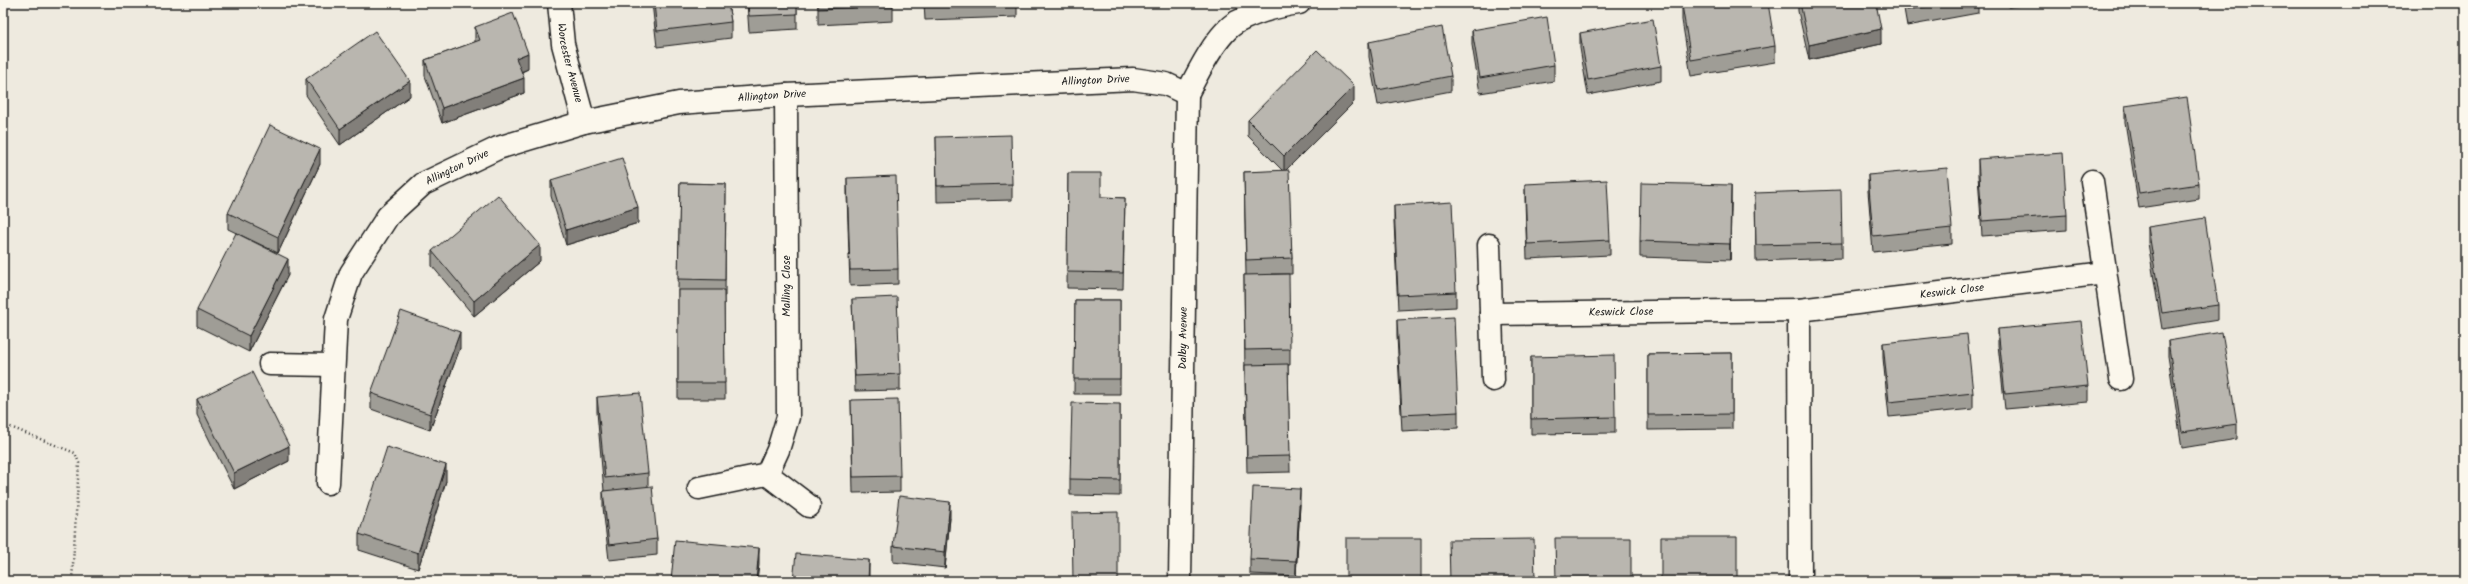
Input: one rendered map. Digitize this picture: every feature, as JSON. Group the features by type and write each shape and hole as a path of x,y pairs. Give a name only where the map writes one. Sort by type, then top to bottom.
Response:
{"street":[{"name":"Worcester Avenue","path":"559,3 564,44 584,122"},
{"path":"1187,94 1208,53 1236,22 1279,6 1299,3"},
{"name":"Allington Drive","path":"328,483 336,319 351,273 388,216 423,184 498,148 584,122 679,103 786,95 1133,80 1166,84 1187,94"},
{"name":"Dalby Avenue","path":"1180,581 1187,94"},
{"name":"Malling Close","path":"767,474 778,450 788,417 786,95"},
{"path":"2092,181 2120,379"},
{"path":"1488,245 1493,380"},
{"name":"Keswick Close","path":"1491,314 1798,310 2105,273"},
{"path":"1798,310 1800,581"},
{"path":"270,364 333,365"},
{"path":"699,488 767,474 809,506"}],"path":[{"path":"3,424 75,453 79,463 72,581"}],"building":[{"path":"654,3 728,3 731,22 657,31"},
{"path":"748,3 797,3 797,14 749,16"},
{"path":"818,3 893,3 893,6 818,9"},
{"path":"924,3 982,3 925,5"},
{"path":"1691,3 1768,3 1775,46 1691,60 1682,5"},
{"path":"1800,3 1876,3 1881,29 1809,45"},
{"path":"1906,3 1947,3 1907,10"},
{"path":"513,13 528,53 516,58 524,78 442,108 425,60 480,40 475,27"},
{"path":"1547,17 1554,65 1480,78 1472,30"},
{"path":"1653,19 1661,66 1588,80 1580,33"},
{"path":"1442,27 1451,76 1378,90 1369,42"},
{"path":"375,31 410,81 340,129 306,79"},
{"path":"1317,50 1354,86 1284,156 1248,120"},
{"path":"2187,97 2199,184 2139,193 2125,106"},
{"path":"270,125 320,149 278,237 228,213"},
{"path":"1011,135 1012,184 937,186 936,137"},
{"path":"2063,153 2067,215 1982,221 1978,159"},
{"path":"622,158 638,207 566,230 551,180"},
{"path":"1947,168 1952,228 1873,236 1868,175"},
{"path":"1289,170 1292,258 1246,260 1244,172"},
{"path":"1068,173 1101,173 1101,197 1125,198 1123,273 1067,272"},
{"path":"896,176 898,269 850,270 847,178"},
{"path":"1607,180 1610,240 1527,244 1525,184"},
{"path":"680,183 726,184 725,280 678,279"},
{"path":"1641,183 1731,185 1730,244 1640,241"},
{"path":"1841,190 1842,243 1756,245 1755,193"},
{"path":"498,195 540,245 474,301 432,251"},
{"path":"1452,202 1456,292 1398,295 1394,206"},
{"path":"2205,218 2218,305 2162,313 2148,227"},
{"path":"236,233 288,259 249,336 197,310"},
{"path":"1289,274 1290,349 1245,350 1244,275"},
{"path":"678,290 724,290 725,383 678,383"},
{"path":"897,297 900,374 855,376 852,299"},
{"path":"1075,300 1120,300 1120,379 1074,379"},
{"path":"401,311 460,332 430,414 371,393"},
{"path":"1454,317 1458,412 1402,415 1397,320"},
{"path":"2081,321 2088,386 2005,394 1998,329"},
{"path":"2222,332 2237,424 2182,432 2168,341"},
{"path":"1967,334 1973,393 1889,402 1883,343"},
{"path":"1732,353 1732,414 1648,415 1648,354"},
{"path":"1614,355 1615,417 1531,419 1531,357"},
{"path":"1288,364 1290,456 1247,457 1245,365"},
{"path":"252,372 289,446 234,473 197,399"},
{"path":"640,393 648,473 605,478 597,397"},
{"path":"898,399 900,476 853,477 851,400"},
{"path":"1072,403 1120,404 1120,480 1070,479"},
{"path":"387,447 446,465 418,553 359,534"},
{"path":"652,486 657,539 609,545 603,491"},
{"path":"1253,487 1300,489 1296,561 1250,559"},
{"path":"899,496 950,502 945,552 893,546"},
{"path":"1118,512 1118,581 1073,581 1072,513"},
{"path":"1661,537 1737,537 1737,581 1661,581"},
{"path":"1346,538 1421,538 1421,581 1346,581"},
{"path":"1555,538 1631,538 1631,581 1556,581"},
{"path":"1534,539 1535,581 1450,581 1449,540"},
{"path":"675,540 759,548 756,581 671,581"},
{"path":"796,554 869,560 868,581 793,581"}]}
